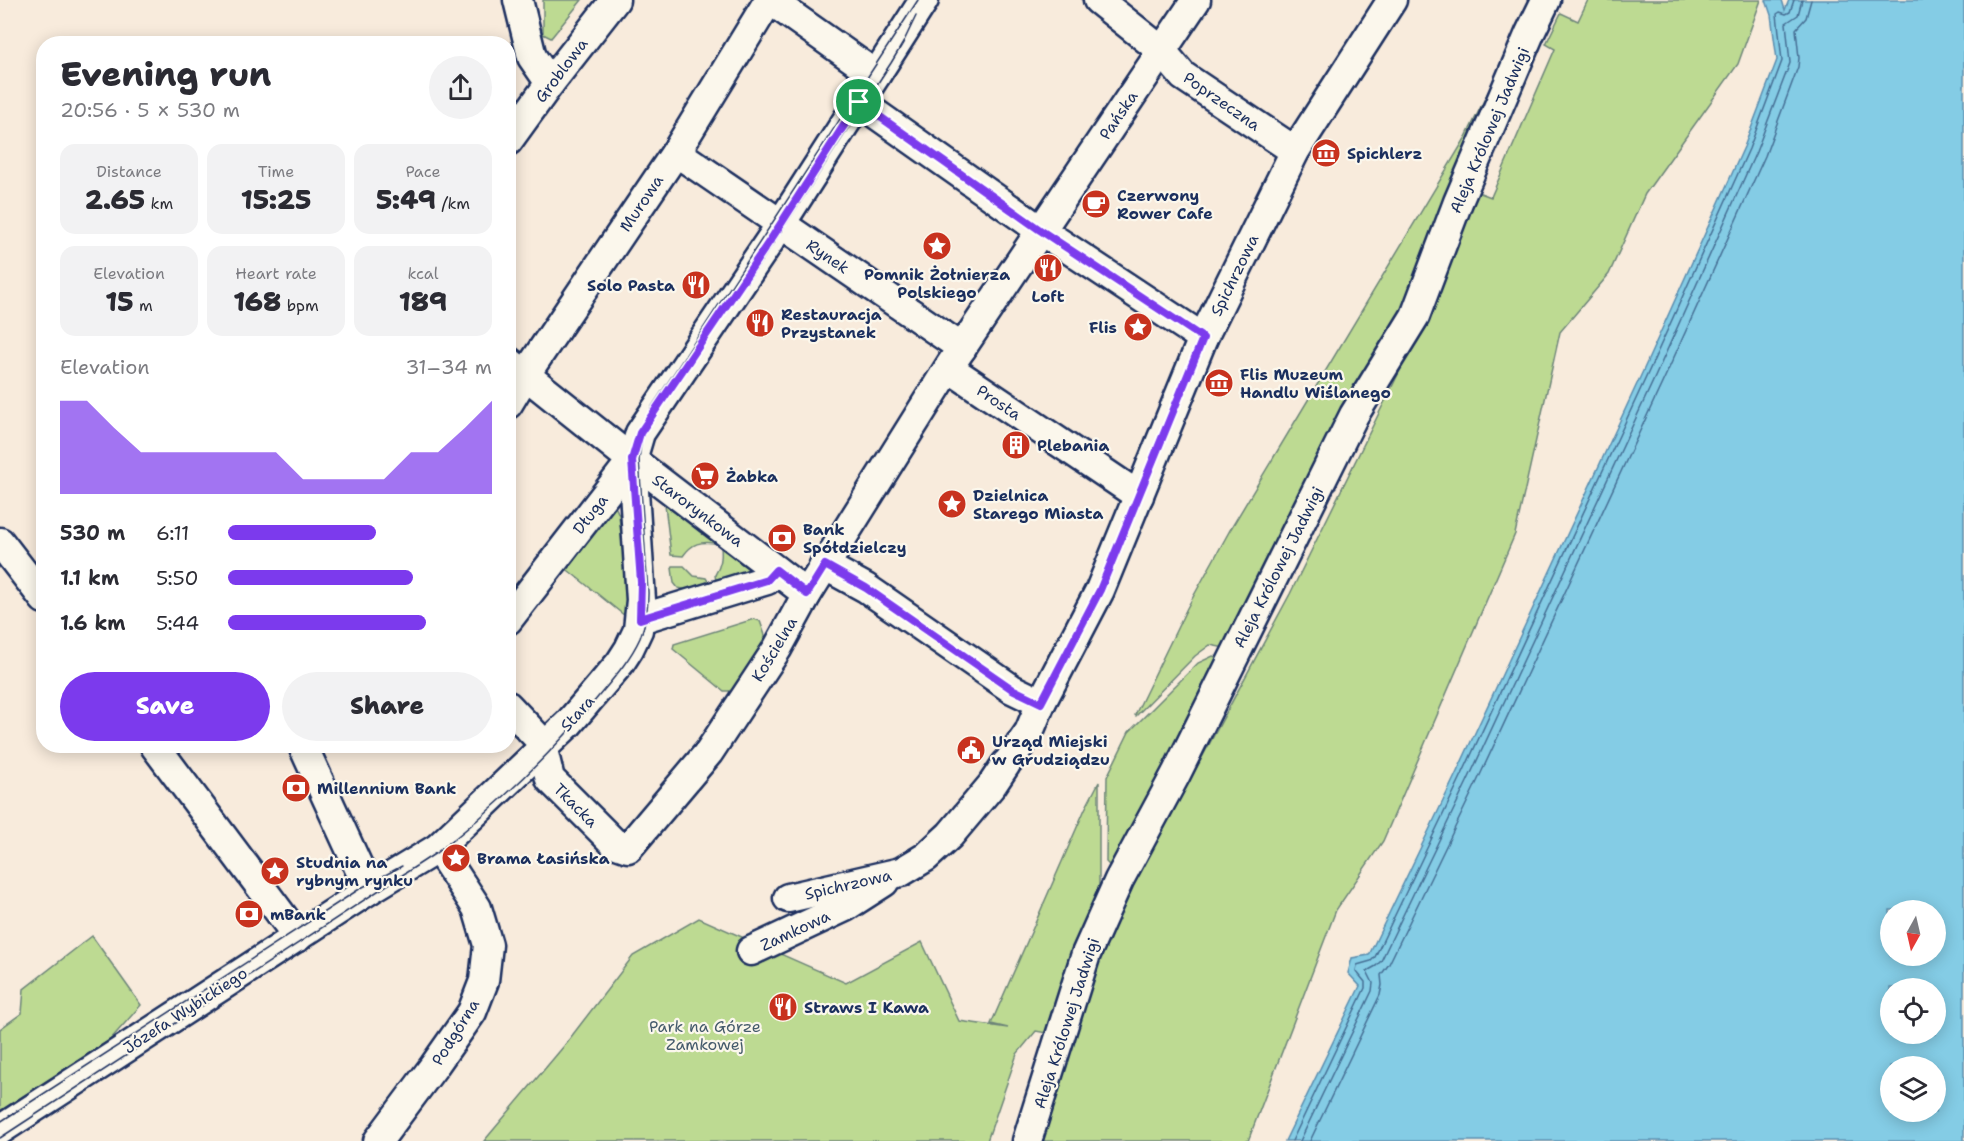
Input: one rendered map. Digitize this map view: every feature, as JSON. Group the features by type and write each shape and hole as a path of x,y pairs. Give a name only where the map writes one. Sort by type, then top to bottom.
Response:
{"street":[{"path":"518,0 532,57 550,83"},
{"name":"Groblowa","path":"516,130 615,0"},
{"path":"770,0 868,87 1040,230 1203,338"},
{"name":"Murowa","path":"517,367 676,152 770,0"},
{"path":"780,224 924,0"},
{"name":"Poprzeczna","path":"1098,0 1162,51 1184,76 1295,151"},
{"name":"Pańska","path":"1040,230 1196,0"},
{"name":"Spichrzowa","path":"788,898 901,872 926,857 950,835 992,785 1029,732 1041,703 1100,590 1203,338 1295,151 1392,0"},
{"name":"Aleja Królowej Jadwigi","path":"1027,1141 1086,954 1119,880 1176,774 1354,415 1415,316 1458,202 1546,0"},
{"name":"Rynek","path":"676,152 780,224 956,358"},
{"name":"Długa","path":"516,610 632,460 640,433 780,224"},
{"path":"956,358 1040,230"},
{"name":"Prosta","path":"956,358 1139,496"},
{"name":"Kościelna","path":"628,848 709,752 777,649 807,594 956,358"},
{"name":"Starorynkowa","path":"517,367 632,460 807,594"},
{"name":"Stara","path":"369,890 438,848 569,723 620,663 629,649 638,630 640,619 641,582 632,460"},
{"path":"0,542 36,589"},
{"path":"825,565 866,588 1012,689 1041,703"},
{"path":"640,619 767,580 776,570"},
{"path":"516,714 541,741 543,748"},
{"name":"Tkacka","path":"543,748 550,779 614,843 628,848"},
{"path":"160,753 298,937"},
{"path":"306,753 369,890"},
{"name":"Podgórna","path":"378,1141 472,1012 484,981 488,945 477,908 438,848"},
{"name":"Zamkowa","path":"751,951 845,907 901,872"},
{"name":"Józefa Wybickiego","path":"0,1130 369,890"}],"green space":[{"path":"543,0 582,0 551,38 543,34"},
{"path":"1588,0 1761,0 1738,64 1645,194 1609,274 1560,332 1515,534 1383,841 1336,910 1248,1141 1040,1141 1100,955 1135,882 1290,594 1414,342 1475,191 1491,197 1555,49 1546,44 1561,13 1578,21"},
{"path":"1513,41 1418,292 1225,648 1210,645 1195,656 1136,716 1187,608 1230,530 1466,137"},
{"path":"665,505 715,543 697,544 683,556 671,555"},
{"path":"611,506 616,508 619,515 629,611 625,616 564,567"},
{"path":"721,547 749,568 749,571 716,581 715,575 721,561"},
{"path":"673,566 684,566 694,576 706,578 707,584 688,590 678,588 674,583"},
{"path":"754,619 760,621 766,638 730,691 724,691 673,649 674,644"},
{"path":"1213,656 1221,659 1115,871 1106,862 1107,777 1129,732 1198,663"},
{"name":"Park na Górze Zamkowej","path":"1099,782 1099,886 1106,876 1052,1034 1036,1031 1017,1054 987,1141 484,1141 564,1046 633,956 699,918 846,983 922,942 959,1021 1008,1028 991,1024"},
{"path":"92,936 141,1005 110,1040 0,1111 0,1029 22,1013 24,989"}],"water":[{"path":"1766,0 1782,0 1785,10 1789,0 1964,0 1964,1141 1285,1141 1360,986 1348,973 1352,958 1369,955 1455,776 1744,147 1777,60 1771,15"}],"tram line":[{"path":"0,1138 436,853 522,780 580,719 615,676 640,638 647,610 648,593 639,460 642,434 652,407 918,0"},
{"path":"728,301 742,288 762,260 891,63 916,16"},
{"path":"0,1122 361,888 402,866"}],"place":[{"name":"Spichlerz","path":"1326,153"},
{"name":"Czerwony Rower Cafe","path":"1096,204"},
{"name":"Pomnik Żołnierza Polskiego","path":"937,246"},
{"name":"Loft","path":"1048,268"},
{"name":"Solo Pasta","path":"696,285"},
{"name":"Restauracja Przystanek","path":"760,323"},
{"name":"Flis","path":"1138,327"},
{"name":"Flis Muzeum Handlu Wiślanego","path":"1219,383"},
{"name":"Plebania","path":"1016,445"},
{"name":"Żabka","path":"705,476"},
{"name":"Dzielnica Starego Miasta","path":"952,504"},
{"name":"Bank Spółdzielczy","path":"782,538"},
{"name":"Urząd Miejski w Grudziądzu","path":"971,750"},
{"name":"Millennium Bank","path":"296,788"},
{"name":"Brama Łasińska","path":"456,858"},
{"name":"Studnia na rybnym rynku","path":"275,871"},
{"name":"mBank","path":"249,914"},
{"name":"Straws I Kawa","path":"783,1007"}],"route":[{"path":"859,102 1040,230 1203,338 1100,590 1041,703 1012,689 866,588 825,565 807,594 776,570 767,580 640,619 641,582 632,460 640,433 773,236 859,102"}]}
